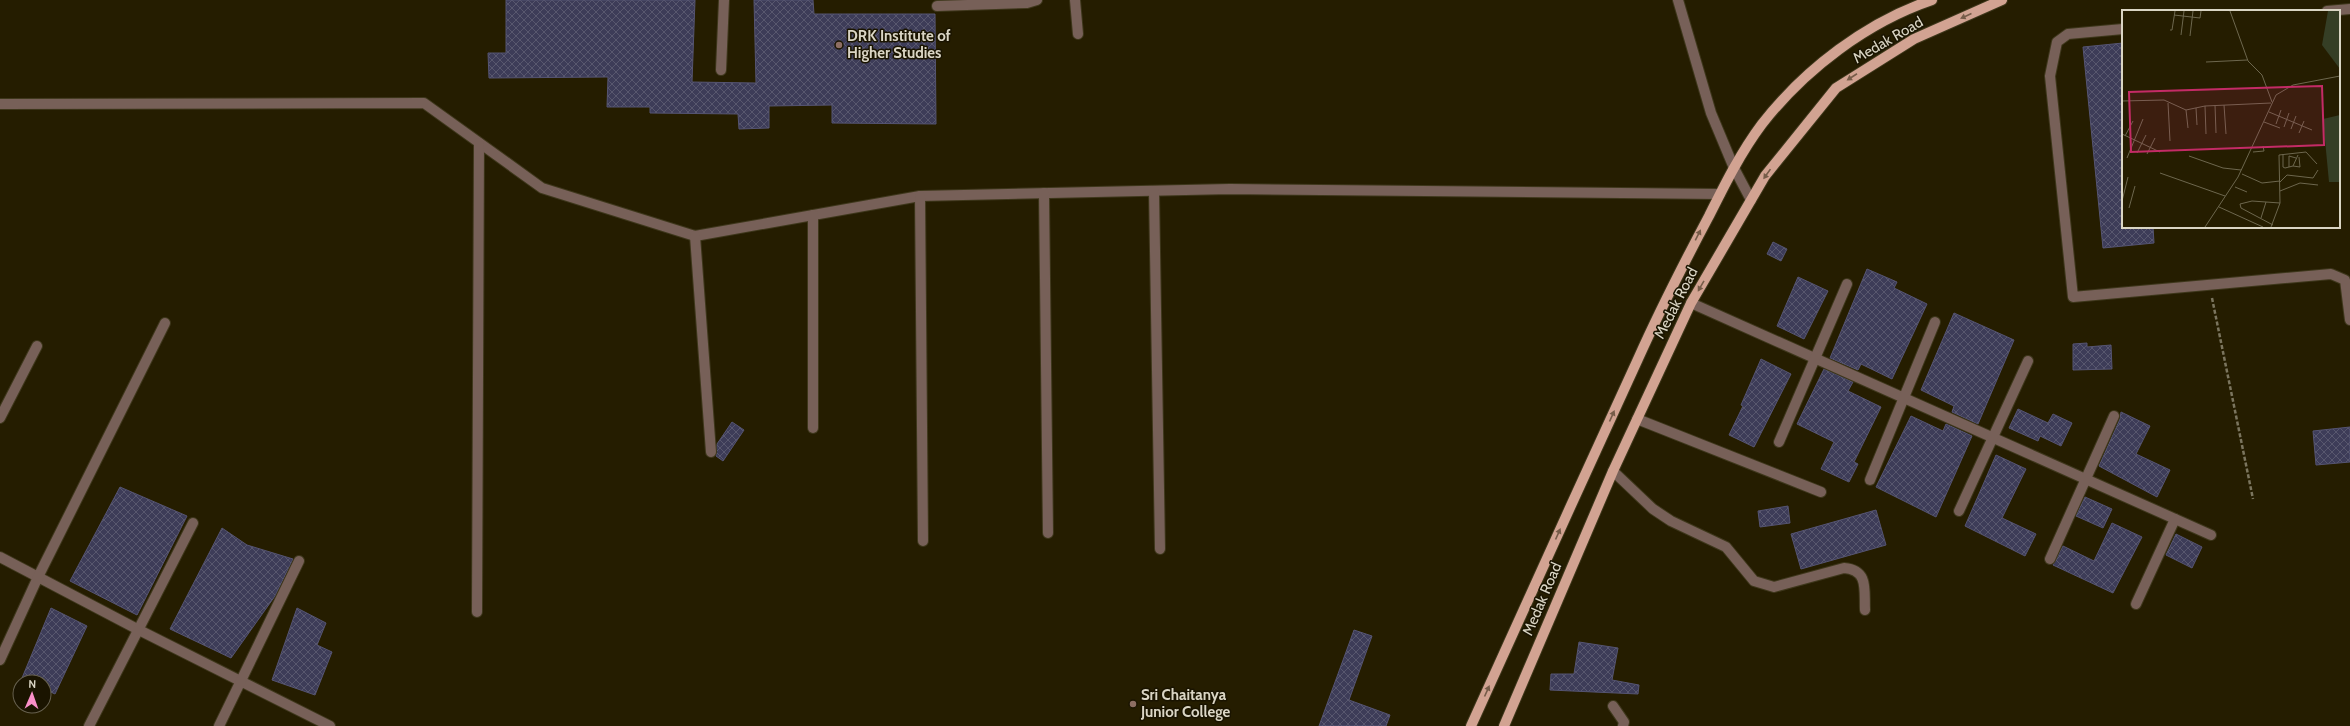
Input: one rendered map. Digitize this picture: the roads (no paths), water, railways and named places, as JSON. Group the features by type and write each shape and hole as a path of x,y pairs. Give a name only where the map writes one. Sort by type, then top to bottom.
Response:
{"main road":[{"name":"Medak Road","path":"1471,726 1665,300 1734,168 1762,125 1789,93 1831,57 1871,28 1904,10 1932,0"},
{"name":"Medak Road","path":"1504,726 1613,472 1691,303 1765,176 1836,88 1914,39 2002,0"}],"street":[{"path":"721,70 724,0"},
{"path":"937,6 1026,3 1037,0"},
{"path":"1075,0 1078,34"},
{"path":"1678,0 1710,113 1734,168 1751,200"},
{"path":"2338,10 2350,9"},
{"path":"2122,29 2068,34 2057,42 2050,76 2073,297 2331,274 2345,280 2350,320"},
{"path":"0,104 424,104 542,188 695,236 920,196 1230,189 1720,194"},
{"path":"477,612 479,143"},
{"path":"1154,191 1160,549"},
{"path":"1044,193 1048,533"},
{"path":"920,196 923,541"},
{"path":"813,215 813,428"},
{"path":"695,236 711,452"},
{"path":"1779,442 1847,284"},
{"path":"1691,303 2210,535"},
{"path":"1870,480 1935,322"},
{"path":"0,660 38,577 165,323"},
{"path":"0,418 37,346"},
{"path":"1959,511 2028,361"},
{"path":"2050,559 2114,416"},
{"path":"1637,419 1820,492"},
{"path":"1613,472 1653,509 1671,521 1726,547 1754,581 1763,585 1774,586 1844,568 1853,568 1860,574 1864,583 1865,610"},
{"path":"2136,604 2175,519"},
{"path":"89,726 193,523"},
{"path":"0,556 139,630 330,726"},
{"path":"219,726 299,561"},
{"path":"1613,706 1624,722 1623,726"}],"place":[{"name":"DRK Institute of Higher Studies","path":"839,45"},
{"name":"Sri Chaitanya Junior College","path":"1133,704"}]}
